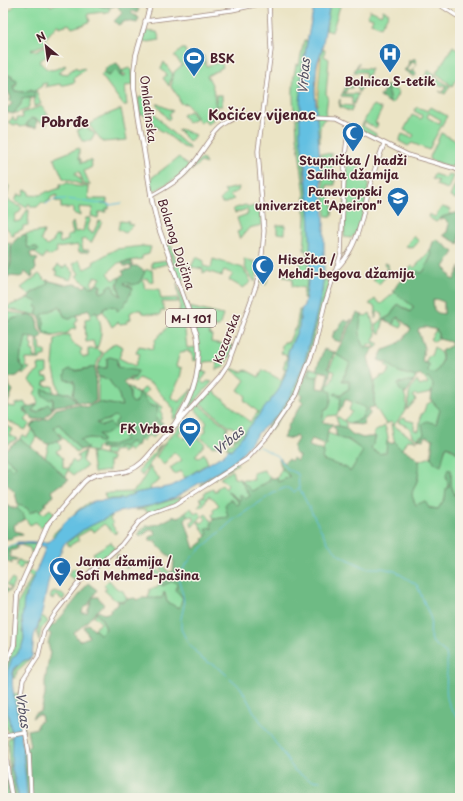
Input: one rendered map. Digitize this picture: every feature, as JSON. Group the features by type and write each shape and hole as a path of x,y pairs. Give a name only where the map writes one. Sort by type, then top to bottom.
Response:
{"main road":[{"name":"Omladinska","path":"151,3 136,55 133,77 151,196"},
{"name":"Bolanog Dojčina","path":"151,196 158,226 194,326 199,347 199,366 194,388 187,404 169,433"},
{"name":"Kozarska","path":"3,672 14,643 17,594 50,521 87,479 99,473 121,472 136,468 169,433"},
{"path":"3,726 7,736 8,780 12,798"}],"street":[{"path":"255,5 259,3"},
{"path":"145,21 232,10 267,3"},
{"name":"Kozarska","path":"169,433 226,368 234,352 257,283 264,240 257,159 271,50 269,12 267,3"},
{"path":"439,3 460,18"},
{"path":"151,196 184,174 193,164 211,137 224,124 240,116 262,114 326,117 337,119 414,158 459,170 460,163"},
{"path":"32,798 20,699 23,680 39,654 45,629 71,592 92,569 121,545 141,520 152,513 176,505 195,491 243,462 259,447 290,405 301,386 314,349 331,284 338,267 341,251 345,155 349,125"},
{"path":"338,267 349,254 362,219 371,181 384,144"},
{"path":"341,251 344,254 349,254"},
{"path":"7,736 24,733"}],"green space":[{"path":"17,3 49,3 51,6 57,3 98,3 99,6 110,8 109,12 104,14 103,12 88,14 90,21 72,28 69,24 59,27 58,24 45,39 48,43 31,50 36,51 45,46 50,54 39,61 45,68 51,70 65,65 66,66 58,73 69,74 69,72 76,67 78,70 84,68 85,70 74,78 75,82 61,86 60,84 45,87 47,83 42,84 42,86 36,90 41,104 34,107 34,94 32,89 24,92 15,91 13,87 16,86 17,81 9,75 3,79 3,13 11,9"},
{"path":"98,3 134,3 133,6 139,9 137,13 133,11 131,13 139,18 137,23 126,21 118,25 114,21 122,13 117,5 113,7 106,7 99,6"},
{"path":"330,3 341,3 332,32 326,30"},
{"path":"370,10 381,15 383,10 389,13 381,27 371,23 373,18 367,16"},
{"path":"144,31 157,32 160,40 142,43"},
{"path":"304,40 307,41 301,74 301,111 294,110 293,87 296,64 299,65"},
{"path":"460,45 460,74 452,86 436,73 453,46 457,49"},
{"path":"182,49 185,49 186,54 204,56 206,66 221,62 223,67 207,76 212,84 217,111 211,113 213,121 207,124 205,120 200,123 187,104 180,103 178,96 171,87 174,72 182,65 174,56"},
{"path":"322,49 325,50 324,56 329,59 326,94 328,96 325,119 320,126 320,143 316,129 315,94 317,67"},
{"path":"414,58 417,61 416,63 412,62 407,70 411,72 417,64 413,70 417,74 414,77 404,70 408,67 409,60 412,61"},
{"path":"164,62 172,73 169,86 163,78 167,75 161,69"},
{"path":"359,62 357,68 371,69 366,79 365,72 354,72"},
{"path":"117,63 123,73 122,77 116,70 108,76 103,73 107,67"},
{"path":"129,68 132,70 133,85 125,86 127,106 124,106 101,75 103,73 108,76 116,69 120,76 125,76 126,75 121,71"},
{"path":"429,70 436,75 436,78 430,74 427,77 425,76"},
{"path":"9,75 12,75 12,78 16,79 17,82 13,87 15,91 24,92 32,89 32,92 35,90 34,98 22,98 21,104 13,114 3,113 3,111 13,103 9,101 11,98 7,90 3,88 3,79"},
{"path":"352,75 353,79 351,81 365,81 359,92 358,85 352,85 352,88 347,88 346,92 344,92 344,94 358,94 354,104 352,104 352,97 341,96"},
{"path":"436,78 450,86 445,94 442,93 447,87 434,81"},
{"path":"387,85 399,92 392,104 390,103"},
{"path":"386,86 387,87 390,103 380,97"},
{"path":"216,95 222,95 222,106 216,106"},
{"path":"146,96 151,109 167,128 191,149 183,147 163,131 162,132 143,114 140,114 138,98"},
{"path":"22,98 31,98 28,109 13,114 21,104 20,100"},
{"path":"340,99 340,105 353,106 351,112 340,107 339,102"},
{"path":"156,104 173,111 169,114 170,118 168,120"},
{"path":"374,105 382,109 375,123 378,124 376,128 365,122 363,126 376,134 375,137 360,129"},
{"path":"42,106 49,116 45,115 44,118 48,119 47,125 33,118 27,123 26,126 20,127 19,125 14,125 9,122 13,117 14,121 17,121 17,118 23,118 22,113"},
{"path":"417,107 428,111 431,107 447,116 429,150 412,143 408,146 399,141 402,134 412,138 414,135 404,130 412,115 421,119 423,116 414,111","holes":["429,113 441,120 439,124 427,117"]},
{"path":"121,109 127,140 103,142 89,125 98,118"},
{"path":"190,111 196,119 188,123 182,115"},
{"path":"31,118 37,120 36,128 26,126"},
{"path":"296,118 301,118 305,182 306,181 312,241 305,298 303,298 304,288 292,286 293,279 284,277 284,274 297,277 302,259 306,259 307,251 304,250 306,218 306,213 304,212 305,195"},
{"path":"86,127 95,134 91,141 82,141 77,130"},
{"path":"180,129 195,135 190,142 178,130"},
{"path":"441,133 459,142 460,140 460,159 455,158 452,167 429,159"},
{"path":"79,148 79,159 81,159 81,163 91,160 92,167 84,171 90,185 84,185 79,171 75,173 79,179 80,178 82,185 63,178 54,158"},
{"path":"321,153 332,154 329,165 333,165 332,170 329,170 330,180 335,180 335,185 327,185 327,190 330,190 330,202 333,202 332,216 326,216"},
{"path":"347,156 360,162 358,178 369,182 361,220 355,234 351,238 344,237"},
{"path":"179,157 189,167 175,179 153,192 151,191 150,179"},
{"path":"200,159 204,160 206,164 201,162 175,184"},
{"path":"460,172 460,189 456,199 450,197"},
{"path":"434,174 446,178 448,174 453,176 448,189 436,185 438,181 432,179"},
{"path":"3,182 9,186 7,197 3,196"},
{"path":"66,182 75,186 89,187 88,199 107,199 107,202 101,204 107,203 109,209 106,209 106,212 99,212 98,218 91,216 93,208 79,207 80,216 73,213 73,208 61,208 61,202 55,201 57,195 51,197 50,200 44,204 42,202 37,207 31,207 30,204 28,204 27,208 15,201 18,194 23,196 25,190 29,191 29,195 40,195 60,188 60,184 66,184"},
{"path":"239,187 238,191 230,195 234,199 227,203 222,203 220,200 226,194 224,190"},
{"path":"8,200 22,208 20,212 16,214 14,222 21,221 27,210 29,210 28,225 23,226 23,229 14,233 14,236 11,235 4,221 4,213"},
{"path":"245,205 250,207 259,205 262,225 249,228 240,239 237,232 241,230 237,218 248,214 247,209 235,213 233,209"},
{"path":"442,207 451,209 449,213 452,214 442,217 436,222 428,217 429,214 435,217"},
{"path":"456,213 460,214 459,244 443,235 447,232 449,224 444,219 440,220 442,217"},
{"path":"86,218 91,218 87,230 93,233 99,221 102,222 91,243 86,239 81,240 83,250 89,250 89,252 79,252 78,245 56,248 57,253 50,256 45,254 43,259 34,252 38,251 36,247 28,248 25,234 44,231 41,240 47,246 53,242 55,236 59,236 60,243 68,240 67,236 73,234 71,225 73,222 75,232 83,231"},
{"path":"120,221 129,222 128,224 133,225 125,233 118,229"},
{"path":"277,225 285,225 285,234 277,233"},
{"path":"25,234 28,248 36,247 39,250 30,253 32,258 38,259 35,263 36,269 32,273 33,276 31,277 25,272 21,277 9,276 6,272 10,268 11,248 13,243 18,238"},
{"path":"413,236 419,241 413,248 406,246"},
{"path":"436,239 454,252 444,267 448,271 447,273 451,276 450,278 454,280 460,267 460,455 452,448 447,446 441,466 435,463 431,457 433,439 426,436 423,440 418,439 424,435 423,423 427,421 436,424 440,410 431,400 433,384 428,377 425,379 420,374 416,377 399,372 387,363 378,360 383,350 392,347 399,342 411,329 398,317 394,320 394,325 384,319 390,316 398,304 410,312 414,307 393,291 399,282 411,278 417,271 421,273 424,271 432,254 430,251 433,242","holes":["436,299 444,302 444,314 438,313 434,310 433,300","425,327 437,330 439,339 451,342 452,345 441,351 442,360 435,373 428,372 429,364 422,362 424,348 418,331 419,328"]},
{"path":"3,240 7,244 11,243 9,275 3,283"},
{"path":"166,245 171,245 176,261 191,267 196,257 204,261 203,266 211,268 213,259 243,268 251,282 243,288 229,280 233,274 224,270 222,276 207,271 203,273 203,269 192,267 189,276 179,281"},
{"path":"143,246 151,247 149,254 142,256 142,259 118,263 108,273 113,280 120,277 117,285 121,296 115,292 112,284 106,291 100,293 101,286 97,284 101,278 95,276 91,283 94,286 90,287 76,276 79,274 73,264 79,260 85,269 94,264 93,262 116,249"},
{"path":"430,251 432,254 424,271 421,273 417,271 411,278 406,272 412,266 414,268"},
{"path":"244,259 260,263 255,282 246,270"},
{"path":"169,260 170,263 152,268 152,262"},
{"path":"132,261 132,266 137,266 145,272 139,283 133,285 125,282 124,284 133,288 120,309 117,311 116,307 106,306 103,311 98,314 96,311 91,314 88,309 70,319 64,316 60,306 42,315 44,322 43,330 54,336 46,335 42,331 40,317 36,315 38,308 35,307 37,302 28,298 32,293 48,283 46,280 66,285 75,284 85,287 87,284 91,287 97,284 101,286 99,288 100,293 106,291 108,286 112,284 115,292 121,296 118,284 119,279 124,274 122,271 131,269 131,266 124,266 122,263"},
{"path":"384,263 388,264 389,273 379,284 373,280 387,269"},
{"path":"58,265 63,268 67,265 74,273 70,280 56,275 58,272 54,270"},
{"path":"145,270 152,270 153,281 149,282 147,278 143,280 145,289 159,289 161,299 177,298 178,302 162,302 165,311 161,311 160,315 143,313 141,310 135,310 130,313 131,319 127,321 127,323 120,324 118,322 112,327 103,311 104,307 126,301 130,286 123,284 125,282 141,281"},
{"path":"262,272 269,274 266,285 260,282"},
{"path":"39,274 48,283 43,288 34,291 29,295 21,288"},
{"path":"323,279 330,282 299,386 293,399 271,430 267,427 279,413 289,397 304,363 318,309"},
{"path":"177,283 188,313 183,314 187,348 197,347 197,360 193,361 192,353 189,353 189,351 180,352 176,366 182,368 180,378 171,397 179,402 192,389 177,417 173,420 174,409 153,385 139,378 135,382 127,380 135,378 137,372 117,367 118,362 107,358 107,368 97,368 105,351 115,343 123,347 119,358 135,366 140,354 136,353 139,346 153,349 155,340 177,317 180,307"},
{"path":"395,292 414,307 411,312 398,304 390,316 384,319 380,334 377,332 376,325 383,319 382,313 378,311 375,319 376,307 369,304 375,299 381,304"},
{"path":"28,298 36,300 37,302 38,308 36,315 4,308"},
{"path":"60,306 64,316 70,319 76,315 78,319 75,324 76,329 72,328 68,333 54,336 43,330 44,322 42,315"},
{"path":"189,307 223,315 219,327 210,327 209,334 212,335 211,342 234,346 224,367 216,370 217,361 204,362 203,372 207,373 201,381 204,384 208,381 212,382 176,423 193,392 199,367 197,341"},
{"path":"3,310 6,312 32,315 15,318 3,324"},
{"path":"299,310 301,310 299,327 288,351 288,368 278,391 231,450 226,447 234,441 232,438 237,438 240,433 231,426 229,427 200,403 212,390 250,422 258,412 244,400 246,396 238,390 245,380 229,367 241,372 246,370 259,377 263,370 281,380 286,369 283,368 287,356 281,353 283,349 281,348 284,342 289,342 294,329 296,329"},
{"path":"96,311 100,320 101,334 97,348 95,348 93,341 86,342 85,319 90,318 91,314"},
{"path":"357,313 362,315 360,332 362,344 364,347 374,348 368,357 374,381 374,407 369,408 370,414 364,421 364,425 350,424 361,419 366,408 345,399 343,406 338,413 341,399 334,394 343,394 349,389 349,381 342,381 350,363 334,353 328,368 331,370 327,389 331,392 330,402 328,407 324,410 322,422 333,424 328,430 326,445 312,439 309,446 324,451 322,458 323,460 347,468 350,472 363,451 349,440 342,439 336,435 336,429 333,427 334,425 346,428 352,434 363,438 376,437 371,449 380,454 386,452 387,441 392,444 394,441 399,447 413,455 419,461 417,481 412,494 416,505 425,501 429,508 438,509 445,498 446,488 449,487 446,476 448,469 451,470 451,485 460,508 460,798 27,798 23,748 30,746 27,730 37,728 37,724 42,720 41,715 37,715 32,718 34,714 41,711 45,695 45,681 50,652 48,643 51,634 46,631 50,623 54,625 88,583 97,590 88,605 83,609 82,613 87,613 93,597 98,597 104,605 74,633 79,641 89,637 84,627 88,624 100,634 106,629 102,619 96,613 98,611 104,614 111,612 110,609 118,605 118,601 123,602 127,599 135,598 136,600 142,598 162,598 164,592 167,602 179,608 183,597 176,591 177,584 173,581 162,586 162,584 173,572 174,561 156,544 156,541 150,541 150,537 155,535 154,530 150,530 140,537 138,533 146,526 159,524 174,516 179,517 185,512 188,515 185,520 194,549 204,541 203,539 208,534 206,529 209,527 212,529 211,523 214,519 228,517 225,505 229,500 237,505 240,503 227,491 239,500 241,499 238,495 240,494 245,499 250,496 240,479 252,491 269,481 270,478 277,478 278,482 290,477 281,467 279,459 280,458 284,463 288,459 291,461 293,458 297,461 299,456 295,453 293,447 298,439 296,436 287,439 283,438 288,429 287,427 303,402 300,399 302,395 299,393 309,367 311,368 309,376 318,377 317,388 325,389 328,373 316,370 324,349 336,353"},
{"path":"370,313 376,334 373,341 379,344 376,348 374,348 375,345 368,344 367,348 361,343 359,324 362,315 366,316"},
{"path":"32,315 37,318 38,329 43,335 39,340 26,336 20,363 25,369 17,376 8,378 10,387 13,390 3,416 3,324 15,318"},
{"path":"397,317 403,324 401,328 394,325 394,320"},
{"path":"344,319 348,322 352,319 340,342 332,339 334,331 337,331"},
{"path":"436,330 439,333 437,337 439,339 434,342 430,339"},
{"path":"70,335 71,342 82,349 80,353 83,357 88,357 88,349 96,349 102,353 95,367 73,371 72,379 75,387 73,392 77,402 74,403 76,401 70,393 60,393 53,366 55,339"},
{"path":"26,336 31,338 31,350 34,351 33,357 38,358 37,340 40,342 41,350 45,351 45,356 41,356 40,359 26,359 26,367 30,368 23,375 22,373 25,368 20,363"},
{"path":"434,347 442,356 442,359 440,366 435,373 430,374 428,372 429,364 425,363 429,355 431,356"},
{"path":"336,354 350,363 342,380 349,381 349,389 343,394 335,394 341,399 337,415 328,416 322,422 324,410 329,408 327,383 330,384 335,372 329,369"},
{"path":"110,357 117,359 117,367 138,371 135,378 129,378 123,382 130,391 130,399 133,403 137,401 138,394 134,392 138,392 149,405 155,407 158,406 156,419 163,424 161,427 154,422 147,428 147,432 139,440 137,446 135,447 132,442 125,448 121,446 110,449 99,448 101,445 109,446 125,440 121,429 116,427 115,423 118,419 115,416 108,420 96,423 102,426 110,423 115,428 106,434 99,434 102,442 98,442 97,439 90,438 80,440 88,448 80,450 59,424 54,427 62,439 47,444 36,437 33,429 30,427 35,422 49,418 56,409 78,404 86,407 98,402 122,406 119,395 109,380 97,376 97,368 107,368 107,358"},
{"path":"387,363 399,372 416,377 413,382 408,381 403,384 400,382 407,404 404,413 394,425 391,422 386,424 374,405 375,380 381,378 380,376 386,375 390,369 385,365"},
{"path":"38,365 47,365 47,373 42,374 43,377 48,377 49,380 44,382 45,386 53,386 54,393 43,389 53,398 52,410 51,406 43,407 38,412 32,411 37,405 38,399 34,394 37,388 29,381 33,375 39,371"},
{"path":"95,367 96,401 90,404 77,402 73,394 75,387 74,381 66,380 66,371 70,369 76,371"},
{"path":"311,368 320,371 318,377 309,376"},
{"path":"98,377 109,380 119,395 122,406 98,402"},
{"path":"428,377 434,384 431,393 417,396 415,394 413,396 416,400 407,410 410,392 413,385 417,380 420,386 428,383 425,379"},
{"path":"408,381 413,382 406,394 399,389 398,384"},
{"path":"128,386 138,394 137,401 133,403 130,399"},
{"path":"144,388 148,390 144,395 163,407 160,412 163,414 161,416 163,418 159,421 156,419 158,406 155,407 150,405 140,392"},
{"path":"43,389 56,393 70,393 76,401 71,404 55,406 53,409 53,398 50,400 42,395"},
{"path":"432,401 440,410 436,424 431,424 424,428 424,435 420,436 418,439 412,436 410,428 398,422 403,418 414,422 414,430 419,431 421,414 423,414 426,405"},
{"path":"24,402 28,408 23,411 30,415 24,420 30,424 25,430 3,418 7,406 15,407 16,404"},
{"path":"352,402 367,408 361,419 350,424 344,420 352,412 349,410"},
{"path":"37,404 32,411 38,412 48,404 51,406 52,410 45,418 33,420 23,409"},
{"path":"199,405 228,428 225,433 229,438 222,444 213,447 200,437 206,431 205,426 207,423 195,409"},
{"path":"115,415 118,419 115,423 117,428 121,429 125,440 109,446 101,445 96,448 96,452 85,450 88,448 79,440 90,438 97,439 100,438 99,434 106,434 114,428 110,423 102,426 96,423 108,420"},
{"path":"336,417 339,417 346,423 346,428 339,426"},
{"path":"183,423 186,425 178,434 184,439 191,431 205,444 195,456 198,458 204,453 208,463 185,478 181,471 174,474 170,468 182,460 174,452 164,465 156,457 166,441"},
{"path":"3,424 13,429 10,435 17,439 3,446"},
{"path":"59,424 80,450 77,453 56,430 54,426"},
{"path":"391,424 417,441 407,440 402,449 395,442"},
{"path":"385,426 388,437 386,452 380,454 371,449 376,437 374,437 374,432"},
{"path":"147,428 156,434 153,438 148,435 143,441 139,440"},
{"path":"33,429 36,437 30,448 20,439 23,435 27,437"},
{"path":"328,432 346,439 364,451 350,472 344,467 328,463 321,458"},
{"path":"20,439 51,461 60,473 69,479 52,491 54,496 45,503 46,505 40,511 38,509 30,513 27,508 18,505 15,493 7,484 3,490 3,467 5,468 8,464 12,470 16,466 3,455 3,451"},
{"path":"58,440 61,448 56,451 63,458 63,467 68,469 72,460 76,463 79,459 77,456 85,451 82,461 87,466 74,475 68,470 66,477 60,472 45,458 49,443"},
{"path":"132,442 135,447 130,452 128,449 122,453 121,450 112,451 112,455 104,454 105,449 110,449"},
{"path":"162,444 142,476 138,471"},
{"path":"447,446 460,455 460,508 451,485 451,470 445,498 438,509 416,505 412,497 412,492 418,479 419,461 431,457 435,463 443,455"},
{"path":"91,452 112,457 112,461 109,461 109,471 94,473"},
{"path":"3,455 16,466 12,470 3,467"},
{"path":"236,462 238,464 201,486 201,484"},
{"path":"150,467 160,480 150,487 151,490 135,493 123,499 106,499 104,493 132,492 139,486"},
{"path":"282,468 290,477 278,482 277,478"},
{"path":"232,470 234,478 240,479 250,496 245,500 240,494 241,499 239,500 226,491 240,503 237,505 229,500 226,507 228,517 214,519 212,515 214,512 212,510 219,505 214,499 208,496 203,506 198,507 202,501 199,498 205,496 204,493 213,489 214,492 217,491 217,488 222,485 226,489 228,485 220,478"},
{"path":"264,470 270,478 269,481 252,491 241,480 254,480 253,473"},
{"path":"182,497 175,503 148,514 146,510 136,510"},
{"path":"89,502 90,504 68,519 78,510"},
{"path":"3,503 11,508 17,508 23,514 25,519 14,525 15,531 22,533 23,535 14,536 13,539 7,539 3,536"},
{"path":"18,505 25,506 32,511 38,509 44,514 50,509 55,514 41,528 36,522 30,525 17,508"},
{"path":"191,508 195,514 198,512 202,516 192,527 191,522 195,520 193,516 187,517 185,512"},
{"path":"206,514 212,522 213,527 206,536 198,522 199,521 202,523 206,519 203,516"},
{"path":"113,515 110,519 117,532 115,534 104,524 94,532 91,529 77,537 79,540 69,546 67,543 84,529"},
{"path":"65,523 54,537 52,535"},
{"path":"111,542 115,548 97,563 94,560 96,558 93,553"},
{"path":"22,543 38,545 34,552 31,552 30,548 17,544"},
{"path":"17,544 17,549 10,551 10,557 17,559 16,561 12,561 11,564 9,562 3,562 3,550"},
{"path":"118,554 119,558 127,565 134,561 127,569 116,559"},
{"path":"156,558 163,564 168,572 174,572 162,584 162,586 173,580 177,584 176,588 183,599 179,609 167,602 165,593 163,598 148,599 150,589 157,588 162,579 149,568 152,569 155,567 163,576 164,574"},
{"path":"18,560 28,564 27,566 24,564 20,570 16,566"},
{"path":"73,568 83,576 77,582 68,575"},
{"path":"30,571 36,573 25,597 22,620 24,638 22,646 12,658 6,679 4,678 7,662 16,644 18,603 32,577 27,574"},
{"path":"12,579 15,581 10,591 6,592 3,598 4,588 9,591 10,588 6,585"},
{"path":"109,580 116,588 123,591 127,599 124,601 115,600 104,590 107,588 104,585"},
{"path":"55,591 65,596 63,600 56,595 53,599 50,598 52,592"},
{"path":"96,613 102,620 106,629 100,634 94,629 101,623 94,616"},
{"path":"41,617 44,617 48,622 41,629 39,641 37,632"},
{"path":"31,658 17,671 16,678 13,678 18,666"},
{"path":"7,680 6,704 12,734 8,734 3,715 4,683"},
{"path":"14,694 20,694 24,731 22,732"},
{"path":"9,737 12,737 12,761 11,765 9,766 8,740"},
{"path":"3,763 5,763 11,798 3,798"},
{"path":"11,765 19,798 14,798 9,779 9,766"}],"sand":[{"path":"321,56 317,105 315,105 316,73 318,61"}],"water":[{"name":"Vrbas","path":"315,3 330,3 322,49 317,64 315,91 324,218 324,274 322,291 304,363 293,391 279,414 259,432 241,455 228,466 174,498 154,505 119,512 84,529 64,544 49,579 41,617 34,636 32,656 16,666 13,672 12,680 14,698 20,726 27,798 19,798 11,765 12,737 6,704 7,672 12,658 22,646 24,638 22,620 24,600 46,547 33,544 17,544 17,542 49,542 66,521 94,501 123,499 135,493 172,486 223,455 229,449 231,450 278,391 288,368 288,352 299,327 309,270 310,218 305,166 300,136 300,102 308,36"}],"waterway":[{"path":"46,204 59,199 91,203 105,203 110,205 122,203"},
{"path":"250,443 256,447"},
{"path":"259,447 278,456 286,468 298,474 299,488 328,543 339,555 366,568 382,568 395,571 417,585 431,619 430,635 433,643 446,653 447,696 449,704 460,719"},
{"path":"299,488 294,492 288,488 284,488 272,494 233,520 192,557 183,569 179,581 184,606 181,618 181,629 188,643 202,659 219,668 241,688 254,712 295,771 310,780 320,781"},
{"path":"3,549 17,543"}],"place":[{"name":"Bolnica S-tetik","path":"390,74"},
{"name":"BSK","path":"194,78"},
{"name":"Stupnička / hadži Saliha džamija","path":"353,152"},
{"name":"Panevropski univerzitet \"Apeiron\"","path":"398,218"},
{"name":"Hisečka / Mehdi-begova džamija","path":"263,286"},
{"name":"FK Vrbas","path":"190,448"},
{"name":"Jama džamija / Sofi Mehmed-pašina","path":"60,588"}],"district":[{"name":"Kočićev vijenac","path":"262,114"},
{"name":"Pobrđe","path":"65,121"}]}
